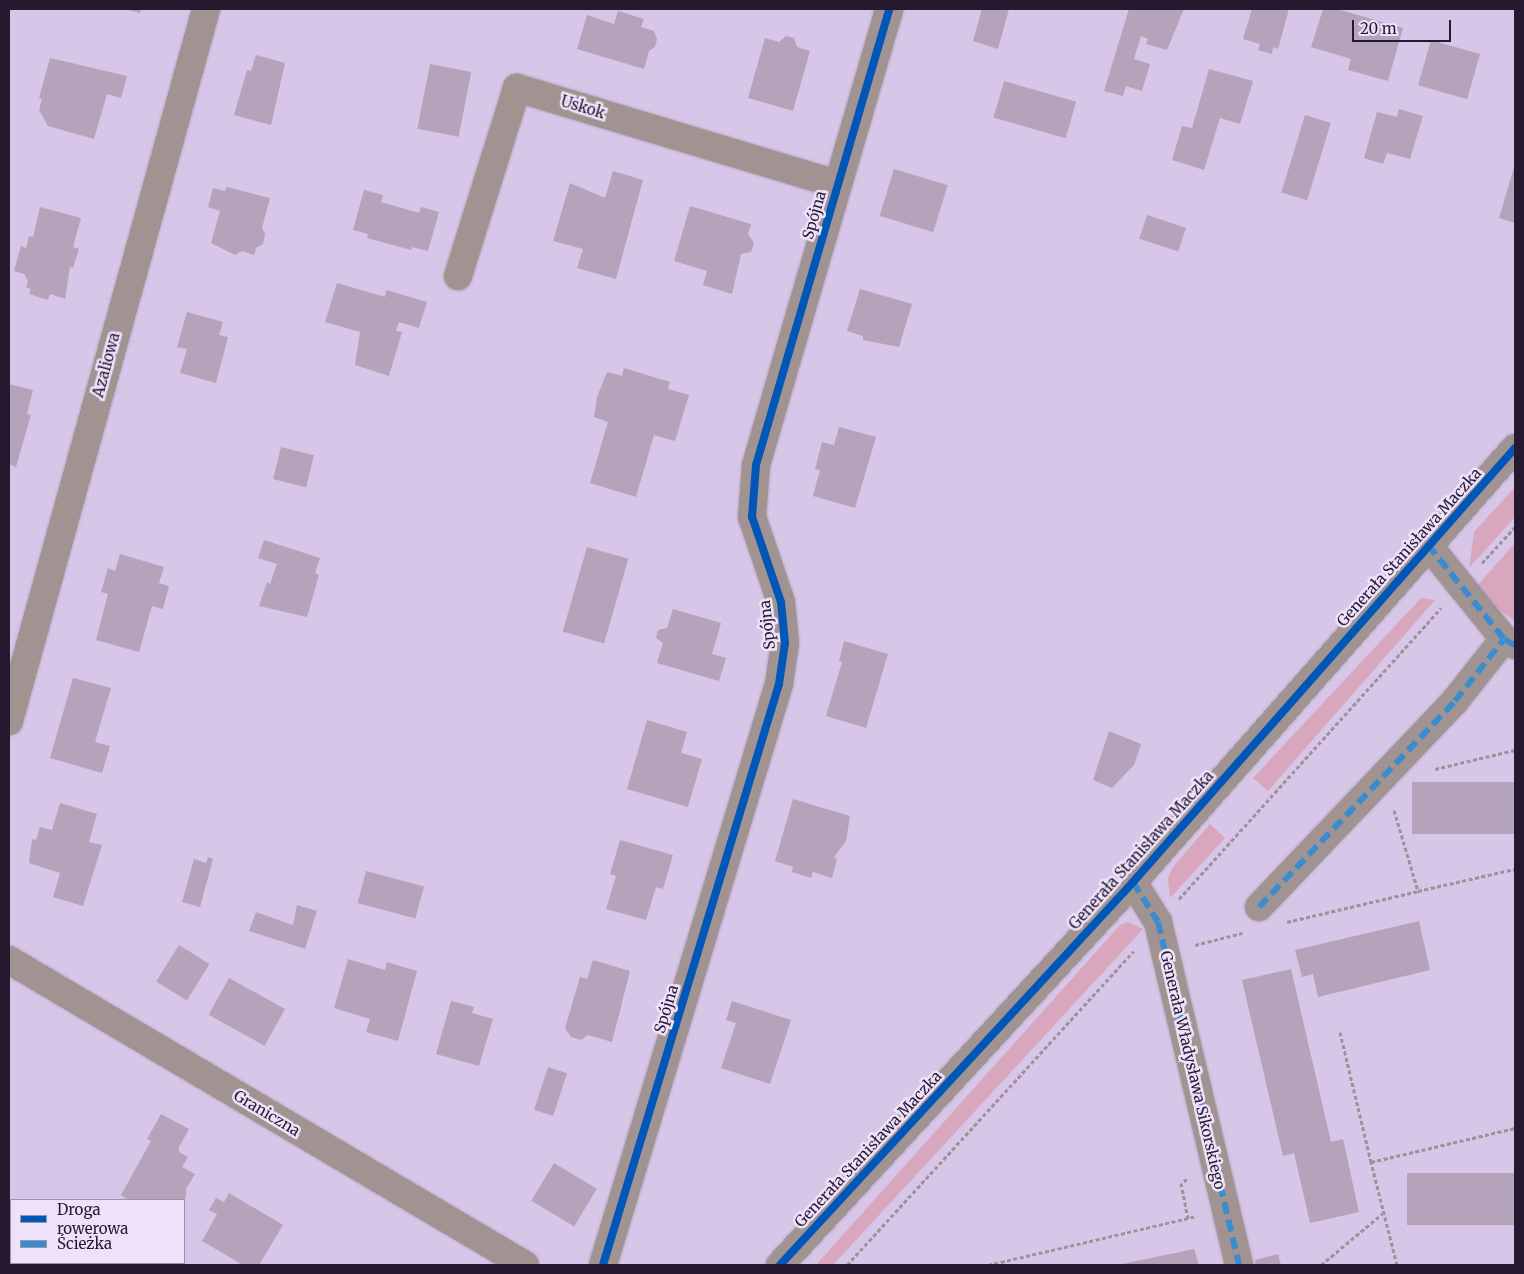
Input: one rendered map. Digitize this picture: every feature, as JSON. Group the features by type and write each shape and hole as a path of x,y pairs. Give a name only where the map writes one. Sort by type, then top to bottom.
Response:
{"street":[{"name":"Azaliowa","path":"9,721 206,9"},
{"name":"Spójna","path":"603,1265 779,684 785,644 781,602 752,517 756,465 889,9"},
{"name":"Uskok","path":"458,276 517,88 838,184"},
{"name":"Generała Stanisława Maczka","path":"780,1265 1133,882 1515,448"},
{"path":"1259,907 1510,642 1428,545"},
{"name":"Generała Władysława Sikorskiego","path":"1133,882 1158,922 1239,1265"},
{"name":"Graniczna","path":"9,960 525,1265"}],"path":[{"path":"847,1265 1016,1083 1158,922 1515,526"},
{"path":"1431,770 1515,750"},
{"path":"1392,805 1418,891 1515,869"},
{"path":"1340,1032 1382,1214 1397,1265"},
{"path":"1371,1162 1515,1128"},
{"path":"1321,1265 1382,1214"},
{"path":"988,1265 1198,1216 1204,1219"}],"shaded area":[{"path":"1515,487 1515,517 1469,568 1474,532"},
{"path":"1515,543 1515,621 1498,609 1476,587"},
{"path":"1421,598 1435,600 1268,791 1253,778"},
{"path":"1210,824 1225,838 1170,898 1168,878 1173,867"},
{"path":"1128,922 1143,929 833,1265 816,1265 1120,925"}],"building":[{"path":"125,9 141,9 140,13"},
{"path":"982,9 1009,9 998,49 973,41"},
{"path":"1129,9 1184,9 1167,50 1146,44 1148,39 1141,36 1134,59 1150,64 1142,91 1126,86 1123,96 1104,91"},
{"path":"1252,9 1289,9 1278,49 1273,47 1272,54 1258,50 1260,44 1243,39"},
{"path":"1323,9 1337,9 1403,28 1388,81 1348,70 1351,59 1311,47"},
{"path":"618,11 644,19 641,27 654,31 657,39 655,47 649,51 644,69 577,49 587,15 614,24"},
{"path":"786,36 794,38 797,47 810,51 793,111 748,98 765,38 779,42"},
{"path":"1431,40 1480,54 1467,99 1418,85"},
{"path":"256,55 285,63 271,125 234,115 247,70 251,71"},
{"path":"50,58 127,76 121,98 107,94 94,139 48,126 39,110 42,99 39,98"},
{"path":"430,64 471,72 459,137 417,129"},
{"path":"1209,69 1253,81 1240,124 1220,118 1204,170 1172,160 1182,126 1192,128"},
{"path":"1004,81 1076,102 1066,138 994,118"},
{"path":"1399,109 1423,116 1410,159 1387,153 1383,164 1364,158 1377,112 1397,117"},
{"path":"1305,115 1331,123 1307,200 1281,192"},
{"path":"1515,164 1515,223 1499,218"},
{"path":"894,169 948,185 933,232 880,216"},
{"path":"613,171 643,180 616,279 577,268 583,249 553,241 570,183 605,198"},
{"path":"227,187 270,198 262,228 265,234 263,244 256,248 254,255 242,251 235,255 211,243 220,211 208,207 213,188 225,191"},
{"path":"364,190 383,195 381,202 419,213 421,207 439,212 428,251 412,247 411,250 367,238 368,234 353,230"},
{"path":"690,206 751,224 748,234 754,243 751,252 741,254 732,294 703,285 707,271 674,261"},
{"path":"40,207 81,218 73,247 79,249 73,268 70,267 65,299 50,294 48,300 29,294 31,289 26,287 28,281 24,274 14,271 21,246 26,248 29,236 33,237"},
{"path":"1147,215 1186,228 1178,251 1139,239"},
{"path":"337,283 385,297 386,290 427,302 419,328 399,322 396,331 402,332 389,376 355,365 360,332 325,322"},
{"path":"860,289 912,304 899,347 863,340 863,336 847,331"},
{"path":"187,312 223,322 219,335 228,337 216,383 180,373 187,349 177,347"},
{"path":"624,368 670,382 668,389 689,395 675,441 654,435 636,497 590,483 608,422 594,417 597,397 607,372 622,376"},
{"path":"9,384 33,390 27,414 31,415 16,467 9,464"},
{"path":"839,427 876,437 855,508 813,496 820,470 815,469 822,442 834,445"},
{"path":"281,447 314,455 306,487 273,479"},
{"path":"264,540 320,558 315,573 319,575 307,617 259,606 267,582 270,584 277,564 258,558"},
{"path":"587,547 628,559 604,643 563,632"},
{"path":"120,554 164,567 159,583 169,586 163,609 152,606 139,652 96,640 108,594 101,592 108,568 115,571"},
{"path":"673,609 721,623 712,654 726,658 719,681 657,663 663,643 656,638 658,630 667,628"},
{"path":"844,641 888,654 866,728 826,716 842,662 839,661"},
{"path":"73,678 111,688 95,742 110,746 102,773 50,758"},
{"path":"647,720 687,732 681,753 702,759 688,807 627,789"},
{"path":"1109,731 1141,744 1134,765 1112,788 1093,780"},
{"path":"1412,782 1515,782 1515,834 1412,834"},
{"path":"793,799 850,816 846,841 834,857 837,859 832,878 813,872 811,878 792,872 793,867 775,861"},
{"path":"60,803 97,814 89,842 102,845 83,906 53,897 60,873 29,863 32,839 36,840 40,827 52,830"},
{"path":"620,840 673,855 663,889 656,887 646,920 606,909 616,876 610,874"},
{"path":"208,857 213,859 200,907 182,902 194,859 206,863"},
{"path":"366,871 424,887 415,918 357,903"},
{"path":"297,905 317,911 305,949 249,931 256,912 293,925"},
{"path":"1419,921 1430,970 1318,997 1313,974 1302,977 1295,950"},
{"path":"179,945 210,964 187,1001 156,981"},
{"path":"348,959 385,970 387,962 417,971 398,1041 366,1032 370,1019 334,1008"},
{"path":"593,960 630,971 612,1042 588,1035 581,1040 571,1037 565,1028 580,977 587,979"},
{"path":"1291,969 1331,1142 1343,1139 1359,1212 1310,1223 1294,1153 1283,1156 1242,980"},
{"path":"229,978 285,1009 265,1046 209,1015"},
{"path":"451,1001 474,1007 472,1013 493,1019 479,1066 436,1054"},
{"path":"732,1001 791,1020 770,1084 721,1068 736,1023 726,1020"},
{"path":"548,1067 567,1073 553,1116 534,1110"},
{"path":"161,1114 189,1129 179,1147 179,1152 188,1157 182,1167 195,1174 186,1189 185,1199 127,1199 121,1195 151,1141 147,1139"},
{"path":"554,1163 597,1189 574,1226 531,1201"},
{"path":"1407,1173 1515,1173 1515,1225 1407,1225"},
{"path":"229,1193 283,1225 259,1265 243,1265 202,1241 217,1214 209,1210 216,1198 224,1202"},
{"path":"1194,1249 1199,1265 1122,1265 1122,1264"},
{"path":"1278,1254 1281,1265 1256,1265 1255,1260"}],"marked path":[{"path":"1428,545 1504,639 1515,645"},
{"path":"1259,907 1455,701 1504,639"},
{"path":"1133,882 1158,922 1239,1265"}],"cycle path":[{"path":"603,1265 779,684 785,643 781,602 752,517 756,465 889,9"},
{"path":"780,1265 1133,882 1515,448"}]}
